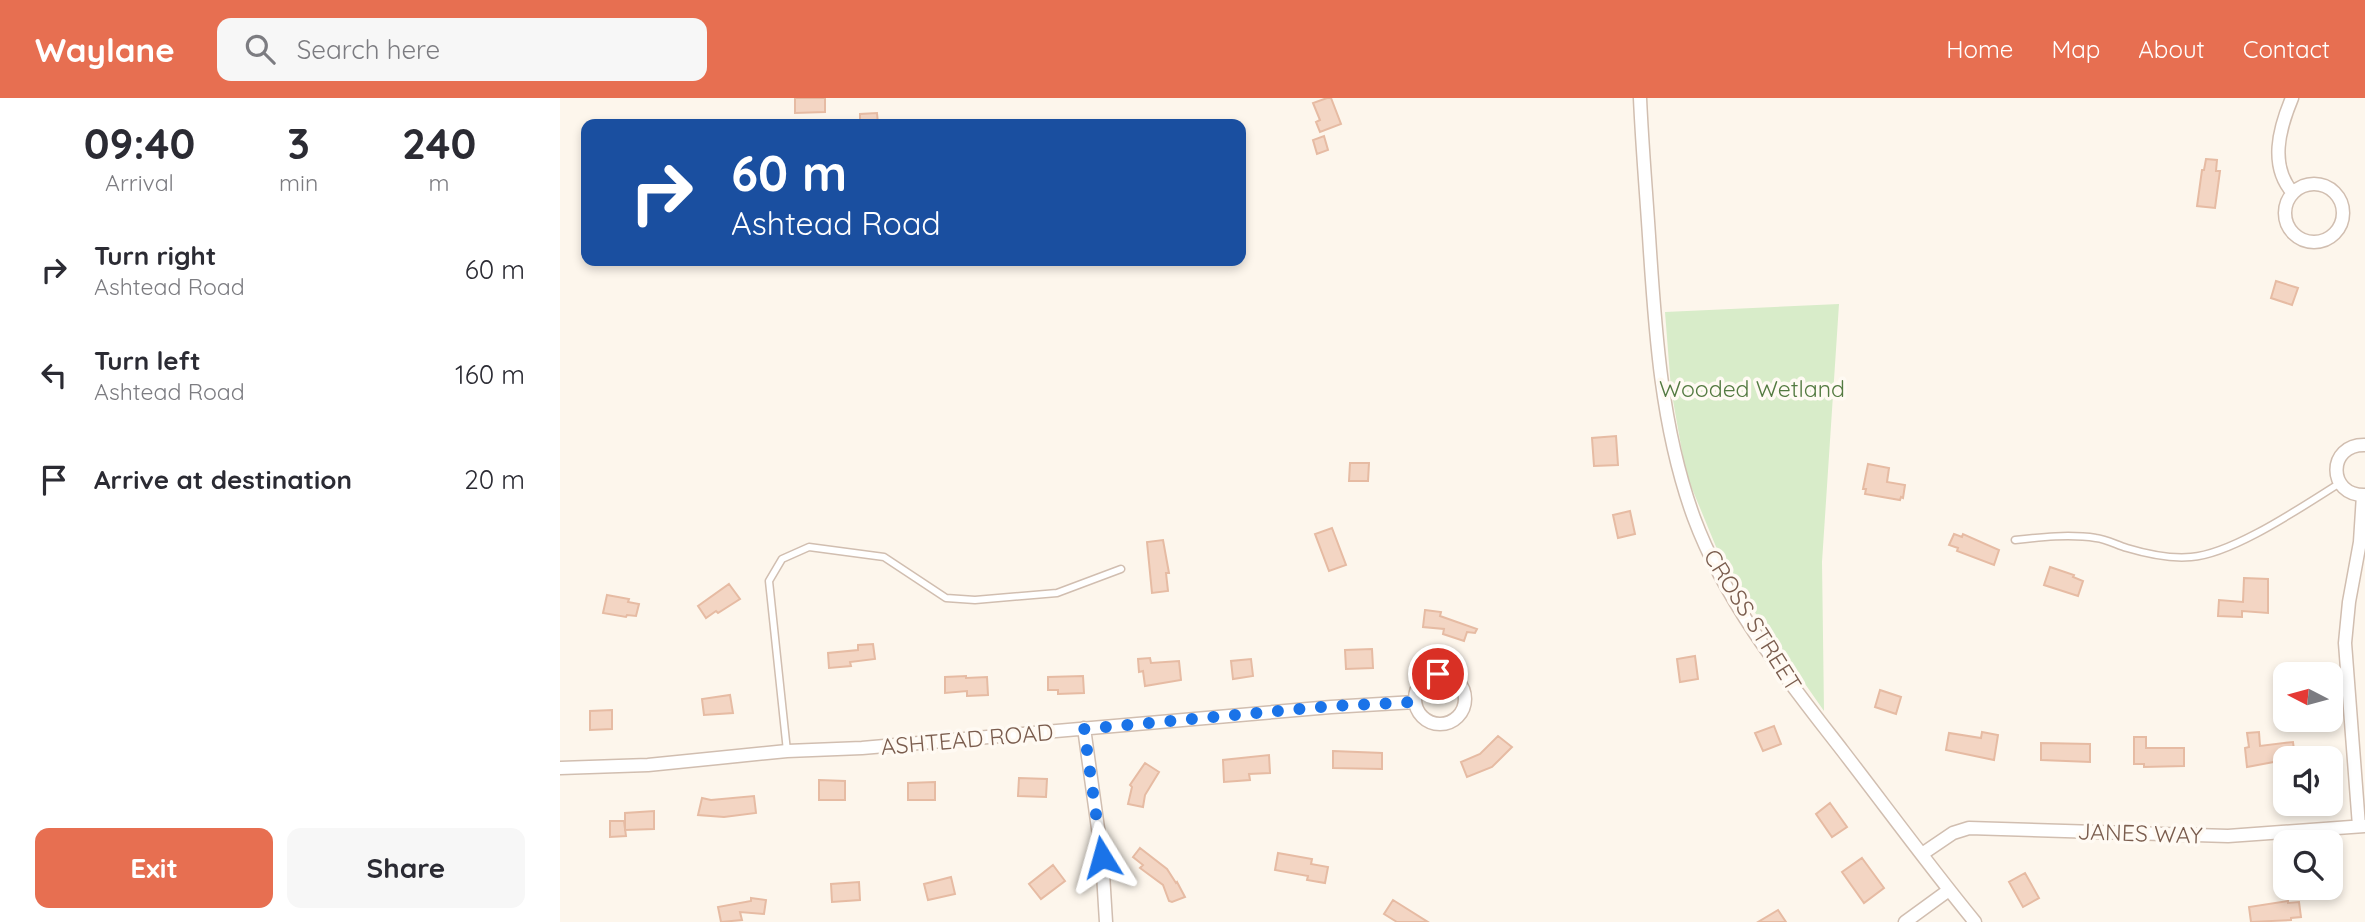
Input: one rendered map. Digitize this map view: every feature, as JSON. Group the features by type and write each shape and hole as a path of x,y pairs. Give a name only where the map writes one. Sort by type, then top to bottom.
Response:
{"street":[{"name":"CROSS STREET","path":"1640,98 1656,334 1673,442 1694,518 1725,583 1776,663 1975,922"},
{"path":"2292,98 2282,126 2278,163 2284,181 2294,193"},
{"path":"2313,184 2333,191 2342,210 2341,223 2334,234 2316,242 2303,240 2293,232 2285,213 2294,193 2299,188 2313,184"},
{"path":"2362,826 2345,643 2364,495 2350,492 2340,483 2336,471 2339,458 2348,449 2365,445"},
{"path":"1438,674 1457,680 1464,691 1461,714 1454,721 1444,724 1434,724 1425,719 1418,712 1415,702 1421,683 1438,674"},
{"name":"ASHTEAD ROAD","path":"560,768 648,765 1331,706 1415,702"},
{"path":"1084,729 1102,857 1106,922"},
{"name":"JANES WAY","path":"1922,854 1953,833 1969,828 2228,836 2362,826"},
{"path":"1905,922 1949,890"}],"lane":[{"path":"2015,540 2097,538 2164,556 2191,557 2212,553 2236,542 2283,518 2340,483"},
{"path":"786,751 769,581 782,559 809,547 884,557 946,598 975,600 1057,593 1121,569"}],"green space":[{"name":"Wooded Wetland","path":"1839,304 1822,562 1824,711 1726,571 1686,474 1671,389 1665,312"}],"building":[{"path":"795,98 825,98 825,112 795,113"},
{"path":"1331,98 1341,124 1320,132 1316,122 1320,120 1313,103"},
{"path":"877,113 878,119 860,119 860,114"},
{"path":"1324,136 1328,150 1317,154 1313,140"},
{"path":"2206,159 2217,160 2216,171 2220,171 2215,208 2197,206"},
{"path":"2276,281 2298,288 2292,305 2271,298"},
{"path":"1616,436 1618,465 1594,466 1592,438"},
{"path":"1350,463 1369,463 1368,481 1349,481"},
{"path":"1868,464 1889,468 1887,482 1905,485 1903,498 1900,500 1865,494 1866,489 1863,489"},
{"path":"1630,511 1635,534 1618,538 1613,515"},
{"path":"1332,528 1346,565 1329,571 1315,534"},
{"path":"1954,534 1962,537 1963,534 1999,550 1994,565 1957,551 1958,548 1949,545"},
{"path":"1163,540 1169,573 1166,573 1168,591 1152,593 1147,542"},
{"path":"2050,567 2083,581 2078,596 2044,585"},
{"path":"2244,578 2268,579 2268,613 2242,611 2242,617 2218,616 2219,600 2243,602"},
{"path":"729,584 740,599 706,618 698,606"},
{"path":"607,595 629,599 628,602 639,604 636,616 603,613"},
{"path":"1425,610 1441,612 1440,616 1477,629 1475,633 1467,632 1464,641 1443,634 1444,629 1423,627"},
{"path":"873,644 875,659 850,662 851,666 829,668 828,653 858,650 858,645"},
{"path":"1372,649 1373,668 1346,669 1345,650"},
{"path":"1695,656 1698,679 1680,682 1677,659"},
{"path":"1150,658 1151,663 1179,661 1181,680 1145,686 1143,671 1139,672 1138,659"},
{"path":"1251,659 1253,676 1233,679 1231,661"},
{"path":"1083,676 1084,693 1058,694 1058,690 1048,690 1048,677"},
{"path":"945,677 987,677 988,695 967,696 967,691 945,693"},
{"path":"1880,690 1901,697 1896,714 1875,707"},
{"path":"730,695 733,713 704,715 702,699"},
{"path":"612,710 612,729 590,730 590,711"},
{"path":"1774,726 1781,744 1763,751 1755,733"},
{"path":"1982,732 1998,735 1994,760 1946,750 1949,733 1981,738"},
{"path":"2259,732 2260,746 2293,742 2294,746 2273,746 2273,762 2247,767 2247,733"},
{"path":"1498,736 1512,747 1492,767 1467,777 1461,762 1480,754"},
{"path":"2134,737 2146,737 2146,748 2184,748 2184,766 2144,767 2144,764 2134,764"},
{"path":"2041,743 2090,744 2090,762 2041,760"},
{"path":"1333,751 1382,753 1382,769 1333,768"},
{"path":"1269,755 1270,773 1249,774 1250,780 1224,782 1223,760"},
{"path":"1145,763 1159,772 1145,795 1143,807 1128,804 1132,787 1130,785"},
{"path":"1019,778 1047,779 1046,797 1018,796"},
{"path":"819,780 845,781 845,800 819,800"},
{"path":"935,782 935,800 908,800 908,783"},
{"path":"754,796 756,813 724,817 698,815 702,798 711,800"},
{"path":"1830,803 1847,827 1832,837 1816,814"},
{"path":"654,811 654,829 625,830 625,813"},
{"path":"610,821 624,821 626,836 610,837"},
{"path":"1140,848 1167,869 1185,897 1169,901 1163,885 1140,868 1143,865 1133,857"},
{"path":"1278,853 1312,859 1311,864 1328,867 1325,883 1307,880 1308,876 1275,870"},
{"path":"1862,858 1884,888 1864,903 1842,872"},
{"path":"1053,865 1065,881 1041,899 1029,884"},
{"path":"2025,873 2039,898 2023,907 2009,882"},
{"path":"951,877 955,894 928,900 924,884"},
{"path":"859,882 860,900 832,902 831,884"},
{"path":"751,898 766,900 764,914 740,912 742,920 721,922 718,907 751,901"},
{"path":"1393,900 1428,922 1397,922 1384,914"},
{"path":"2299,902 2301,917 2251,922 2249,907"},
{"path":"1778,910 1786,922 1758,922"}],"route":[{"path":"1102,857 1084,729 1331,706 1415,702 1421,683 1438,674"}]}
